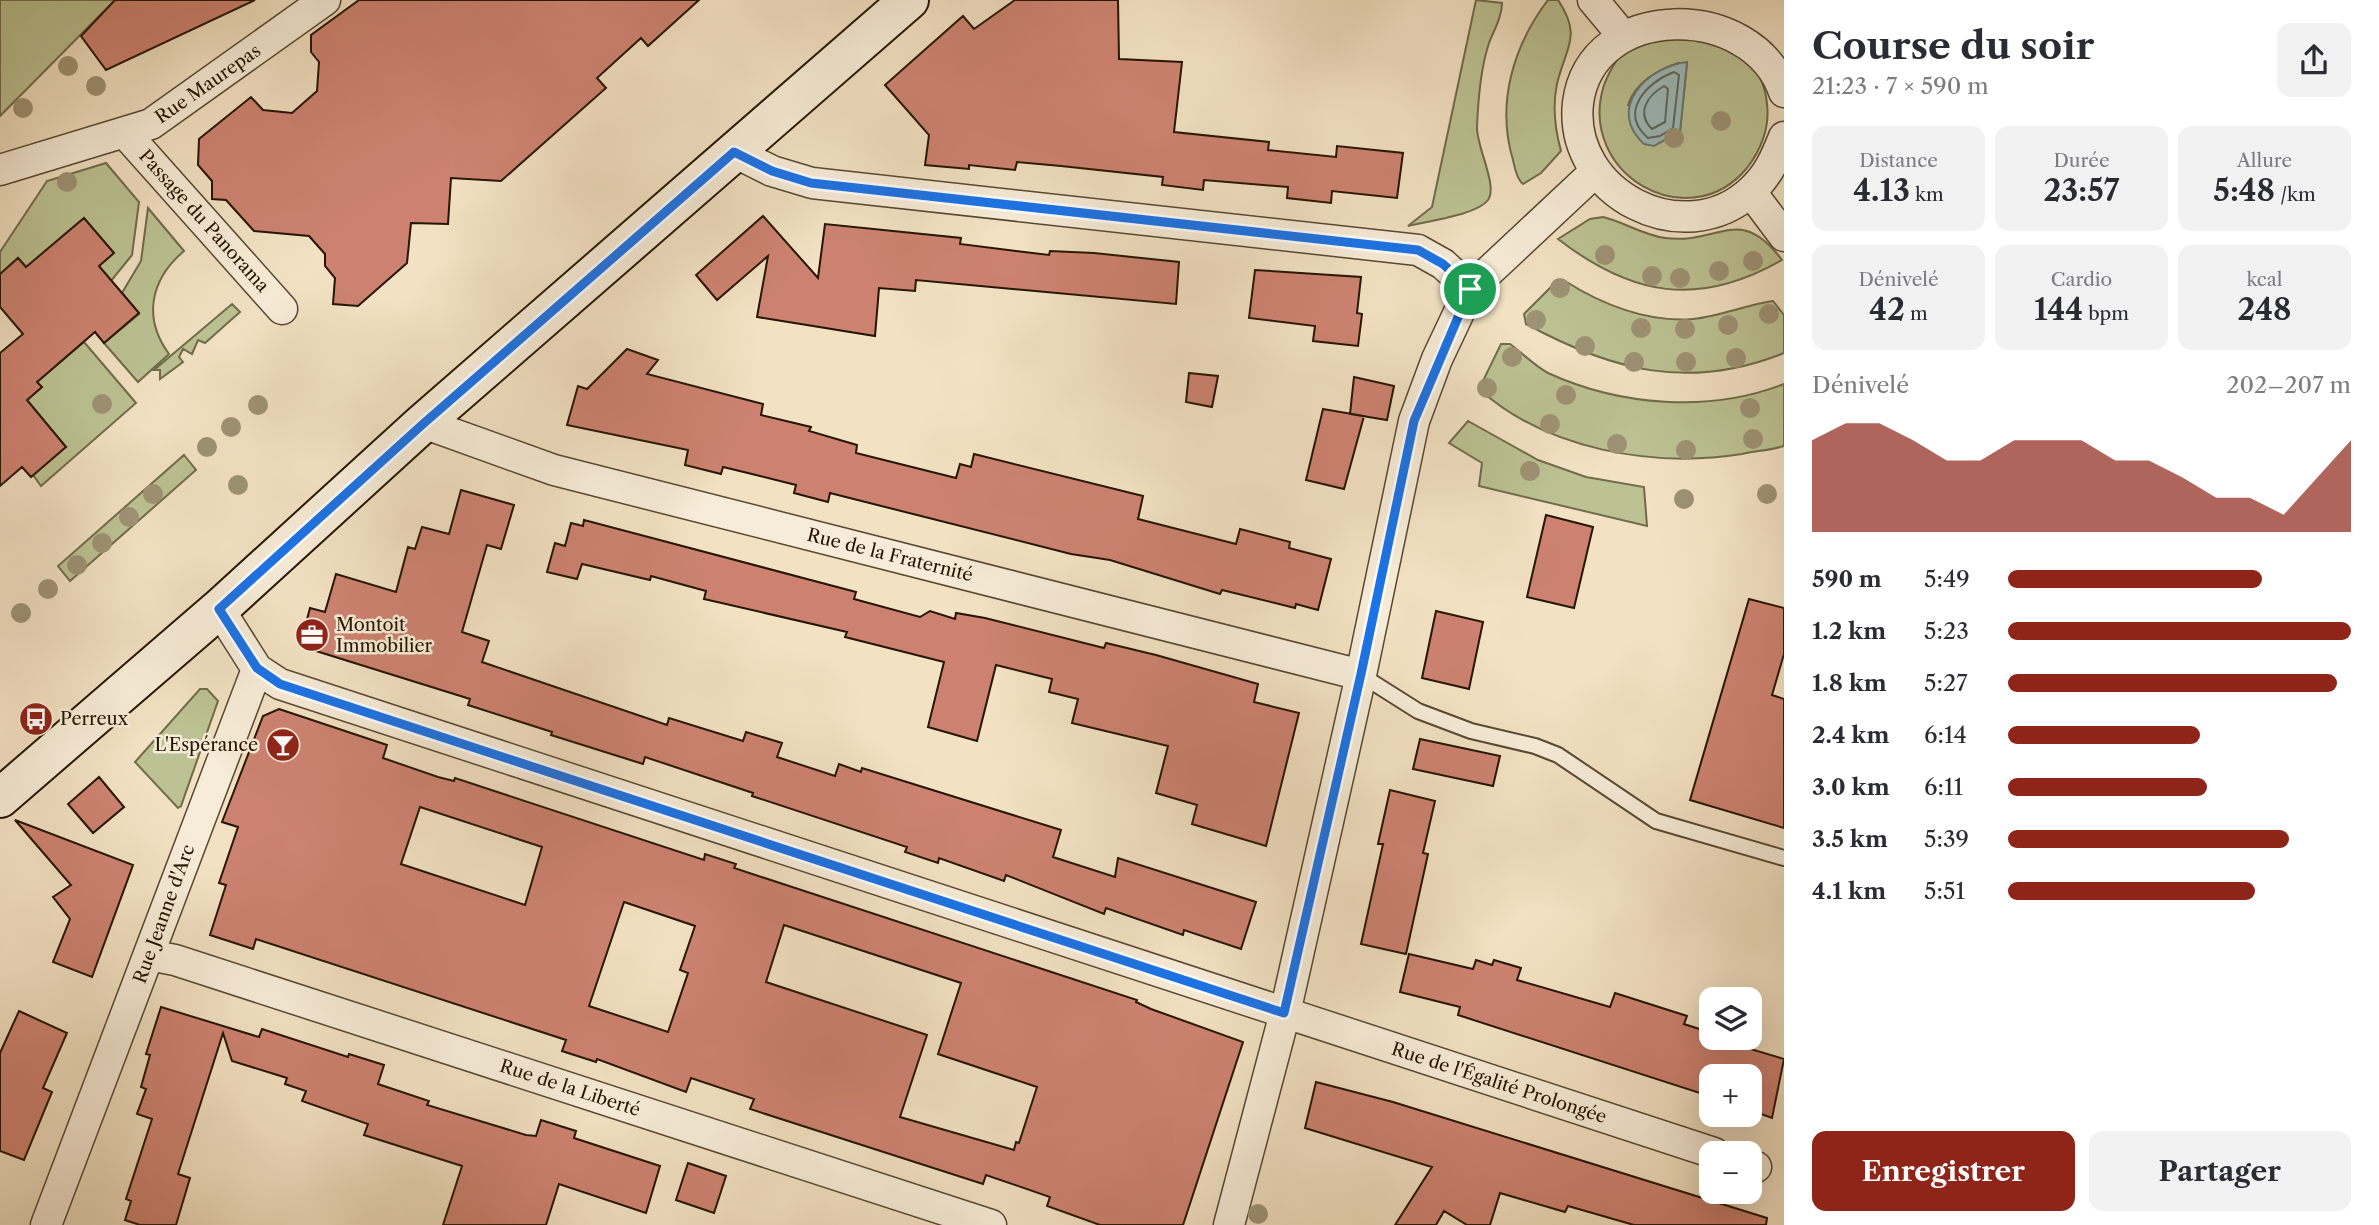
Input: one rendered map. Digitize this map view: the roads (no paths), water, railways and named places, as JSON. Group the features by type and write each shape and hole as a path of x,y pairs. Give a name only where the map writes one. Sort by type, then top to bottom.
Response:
{"main road":[{"path":"0,798 219,609 423,424 909,0"}],"street":[{"name":"Rue Maurepas","path":"0,170 151,124 325,0"},
{"path":"1593,0 1618,30"},
{"path":"1782,76 1760,41 1733,21 1702,9 1668,9 1636,18 1607,39 1587,69 1578,103 1581,139 1595,172 1620,197 1652,214 1688,217 1723,209 1751,192 1773,166 1784,137"},
{"name":"Passage du Panorama","path":"125,132 282,309"},
{"path":"734,152 772,171 811,183 1418,250 1443,264 1470,289"},
{"path":"1229,1225 1284,1013 1361,674 1414,421 1470,289 1595,172"},
{"path":"1751,192 1784,236"},
{"name":"Rue de la Fraternité","path":"423,424 554,470 1361,674"},
{"path":"219,609 257,668"},
{"name":"Rue Jeanne d'Arc","path":"46,1225 257,668"},
{"name":"Rue de l'Égalité Prolongée","path":"257,668 280,684 1699,1148"},
{"name":"Rue de la Liberté","path":"149,955 188,964 991,1225"}],"lane":[{"path":"1361,674 1418,711 1471,731 1535,746 1558,755 1656,821 1784,858"}],"water":[{"path":"1687,62 1680,132 1654,146 1644,144 1633,131 1629,117 1630,104 1636,92 1658,72"}],"place":[{"name":"Montoit Immobilier","path":"312,635"},
{"name":"Perreux","path":"36,719"},
{"name":"L'Espérance","path":"283,745"}]}
